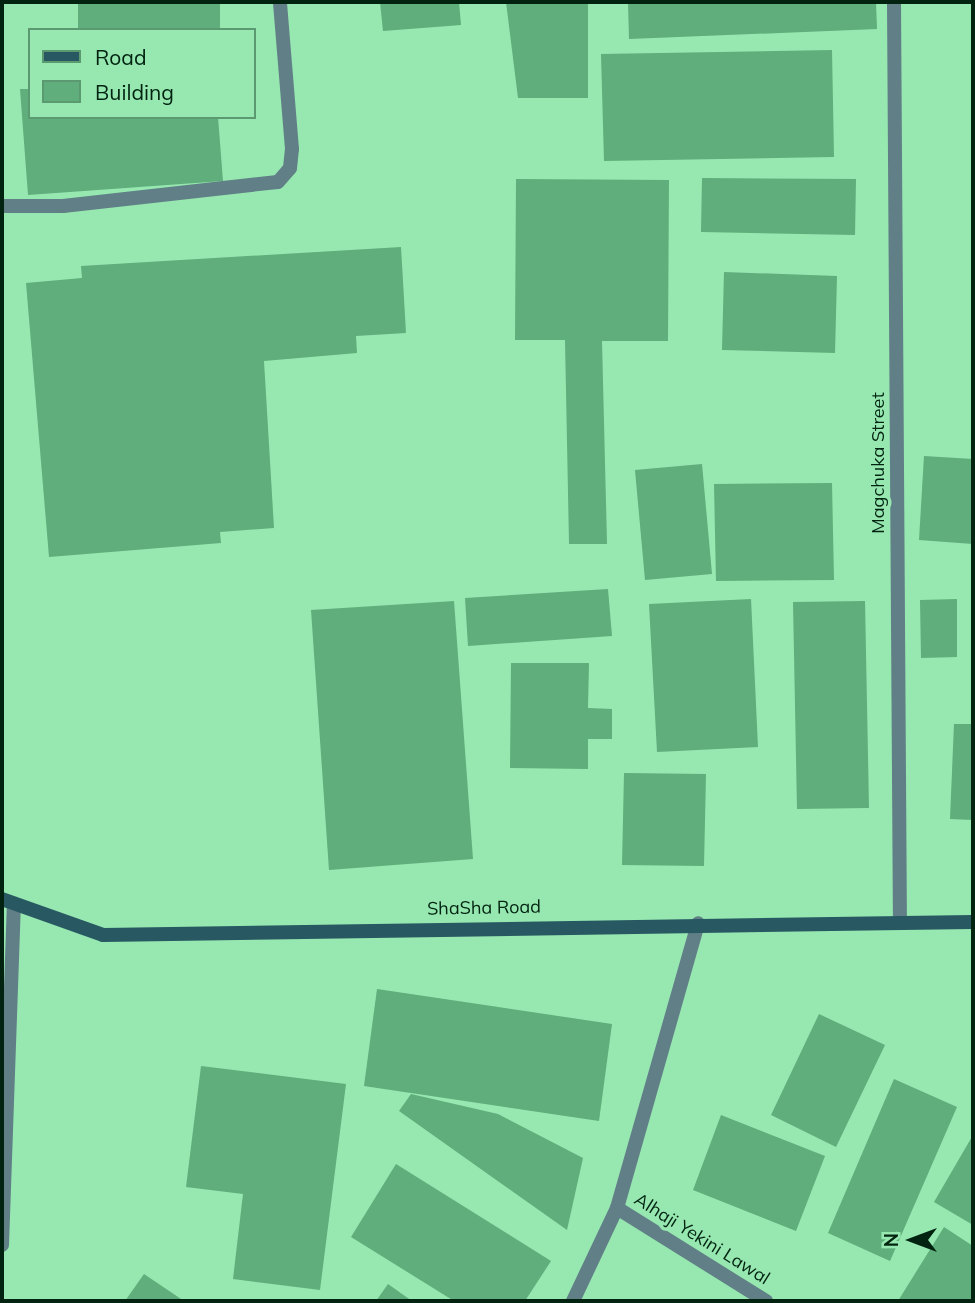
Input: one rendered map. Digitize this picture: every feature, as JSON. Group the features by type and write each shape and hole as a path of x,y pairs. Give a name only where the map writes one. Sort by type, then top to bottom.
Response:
{"street":[{"path":"2,206 63,206 278,182 290,168 292,149 280,2"},
{"name":"Magchuka Street","path":"894,2 900,923"},
{"path":"2,1245 8,903"},
{"name":"ShaSha Road","path":"8,903 103,935 698,923 973,922"},
{"path":"573,1301 617,1209 698,923"},
{"name":"Alhaji Yekini Lawal","path":"617,1209 766,1301"}],"building":[{"path":"78,2 220,2 220,28 78,28"},
{"path":"380,2 459,2 461,25 383,31"},
{"path":"506,2 588,2 588,98 518,98"},
{"path":"628,2 876,2 877,29 629,39"},
{"path":"832,50 834,157 604,161 601,54"},
{"path":"20,89 28,89 28,119 218,119 223,181 28,195"},
{"path":"702,178 856,179 855,235 701,232"},
{"path":"516,179 669,180 668,341 602,341 607,544 569,544 565,340 515,340"},
{"path":"401,247 406,333 356,336 357,353 264,361 274,528 220,532 221,543 49,557 26,283 82,278 81,266"},
{"path":"724,272 837,276 835,353 722,350"},
{"path":"924,456 973,459 973,544 919,540"},
{"path":"702,464 712,574 645,580 635,470"},
{"path":"832,483 834,580 716,581 714,484"},
{"path":"608,589 612,636 468,646 465,598"},
{"path":"751,599 758,747 657,752 649,604"},
{"path":"957,599 957,657 921,658 920,600"},
{"path":"454,601 473,859 329,870 311,610"},
{"path":"865,601 869,808 797,809 793,602"},
{"path":"511,663 589,663 588,708 612,709 612,739 588,739 588,769 510,768"},
{"path":"954,724 973,724 973,820 950,819"},
{"path":"624,773 706,774 704,866 622,865"},
{"path":"377,989 612,1024 599,1121 364,1086"},
{"path":"819,1014 885,1045 836,1147 771,1115"},
{"path":"201,1066 346,1084 320,1290 233,1279 243,1194 186,1187"},
{"path":"894,1079 957,1107 890,1261 828,1233"},
{"path":"411,1094 498,1114 583,1158 567,1230 399,1111"},
{"path":"721,1115 825,1156 796,1231 693,1190"},
{"path":"973,1135 973,1225 934,1202"},
{"path":"396,1164 551,1261 525,1301 454,1301 351,1237"},
{"path":"944,1227 973,1246 973,1301 898,1301"},
{"path":"144,1274 184,1301 125,1301"},
{"path":"388,1284 412,1301 376,1301"}]}
